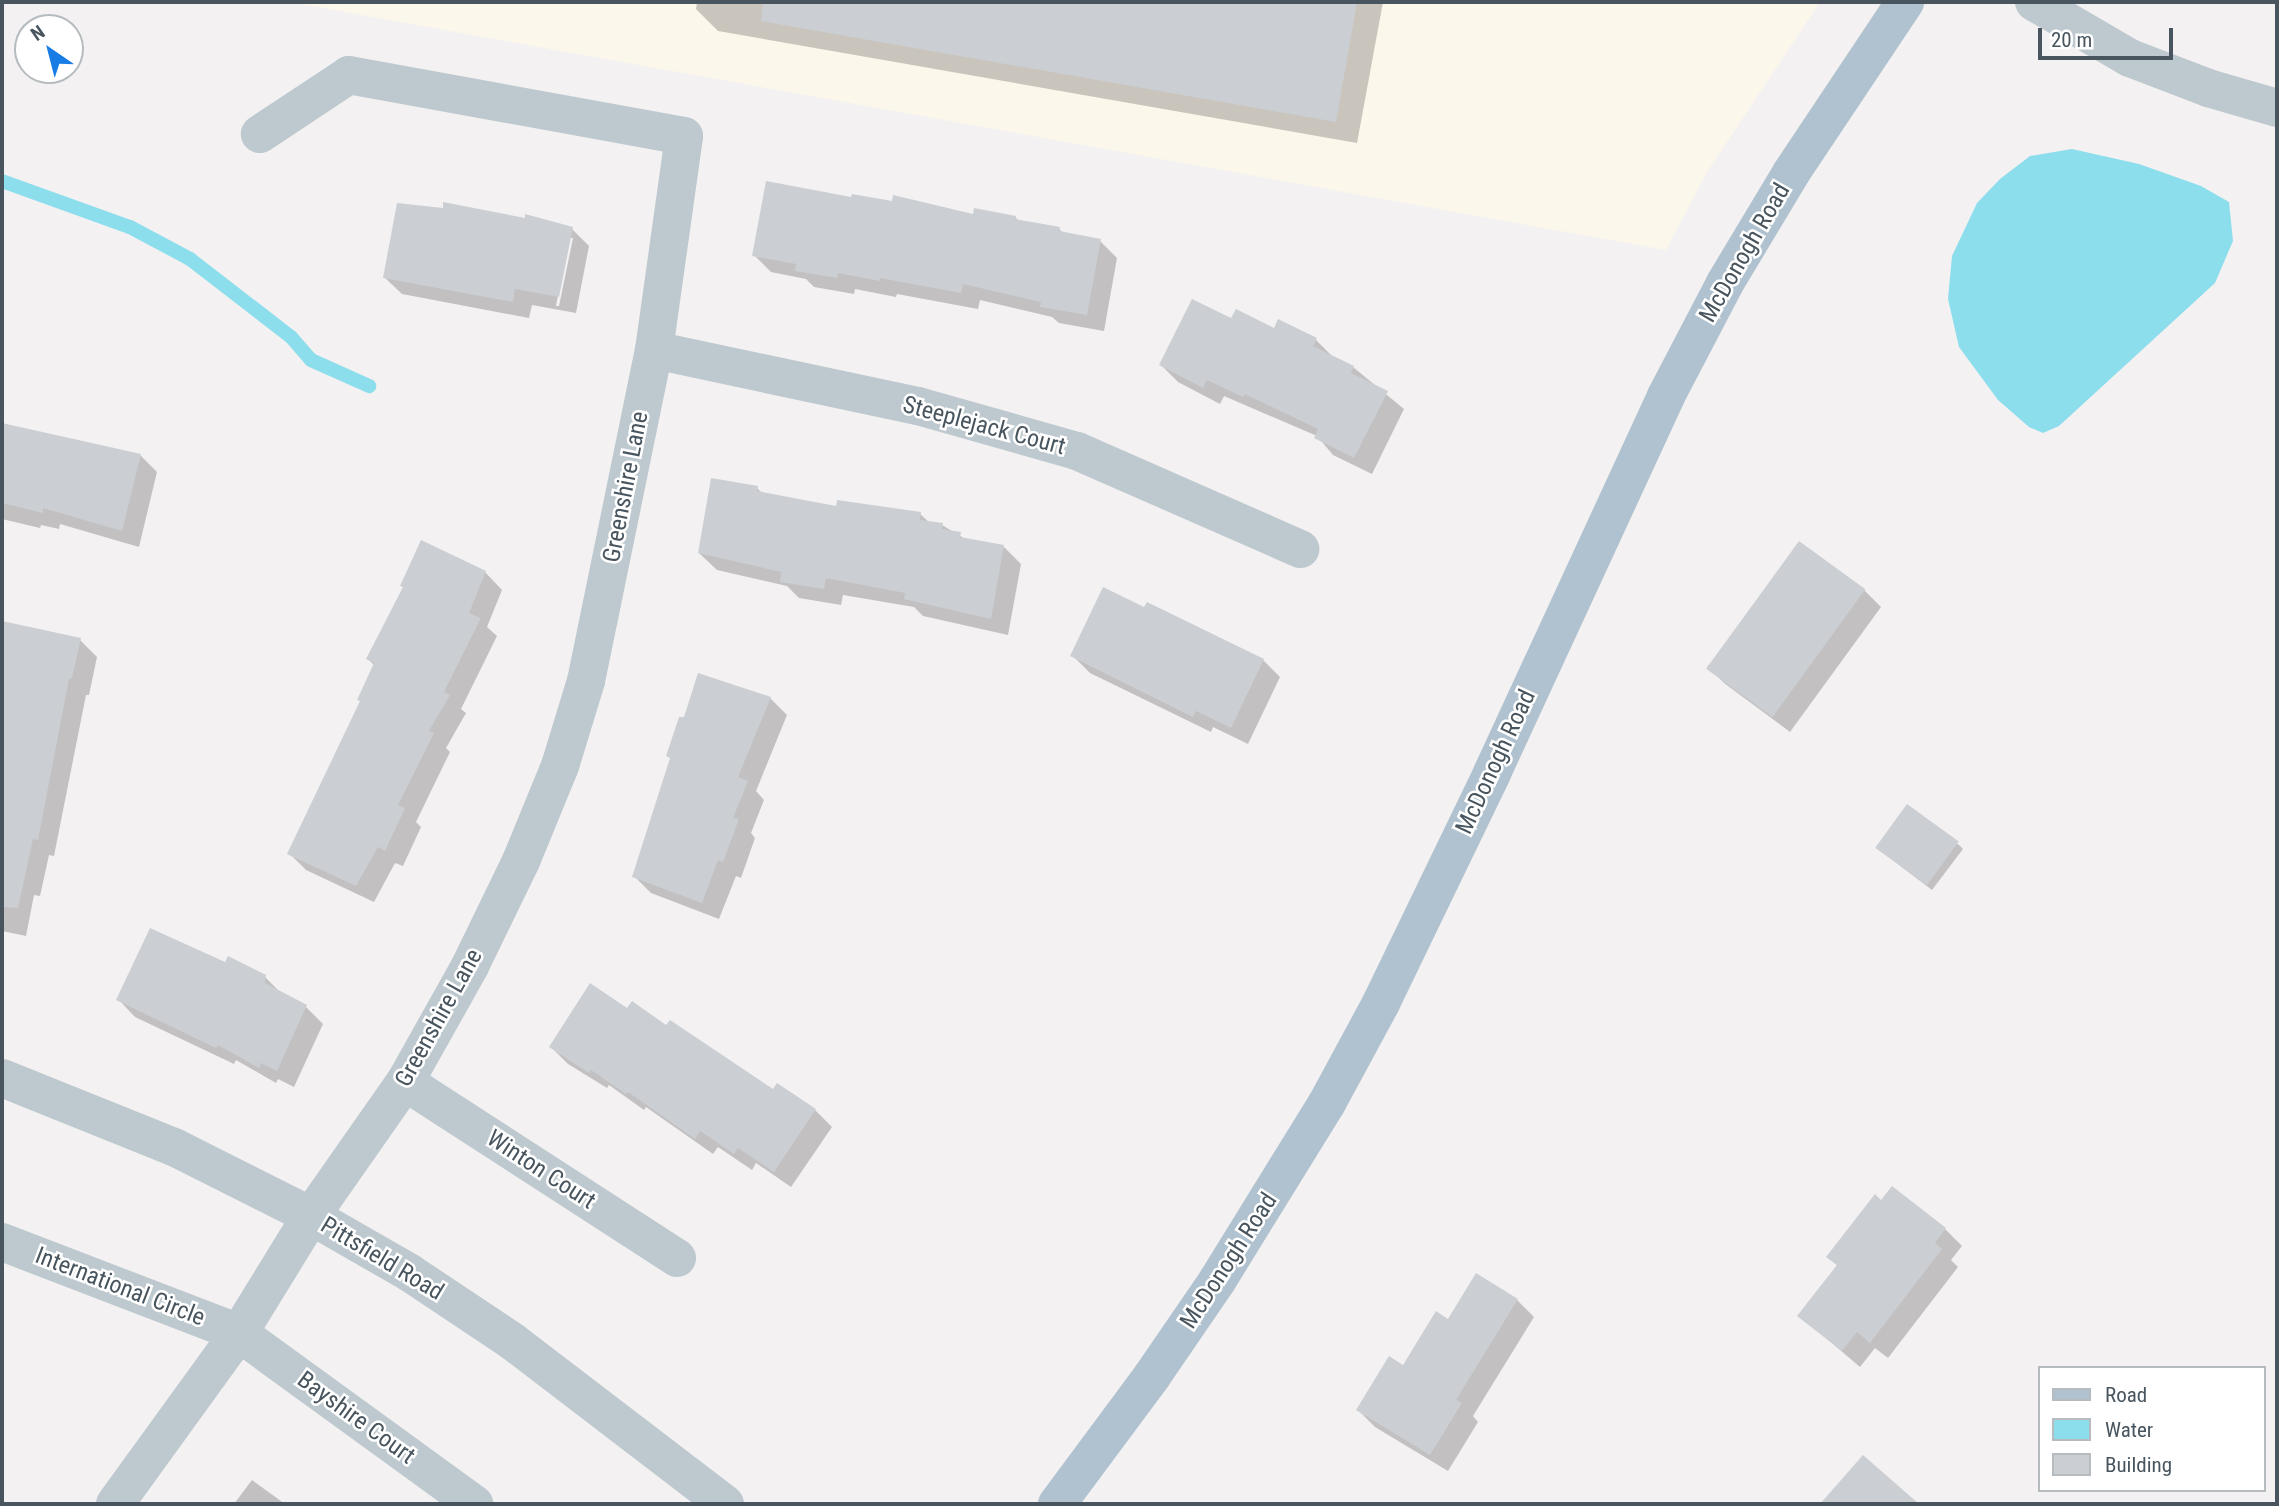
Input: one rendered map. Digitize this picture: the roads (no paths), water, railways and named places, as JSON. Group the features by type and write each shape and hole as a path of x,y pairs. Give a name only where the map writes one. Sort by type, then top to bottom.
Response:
{"main road":[{"name":"McDonogh Road","path":"1057,1504 1152,1376 1217,1281 1327,1103 1399,967 1492,773 1665,396 1724,283 1791,173 1905,2"}],"street":[{"path":"2034,2 2130,58 2208,88 2277,108"},
{"name":"Greenshire Lane","path":"260,134 349,75 684,136 654,350 586,681 559,766 521,861 476,954 405,1082 311,1216"},
{"name":"Steeplejack Court","path":"654,350 918,406 1077,451 1300,549"},
{"name":"Pittsfield Road","path":"2,1078 174,1147 311,1216 410,1273 512,1341 725,1504"},
{"name":"Winton Court","path":"405,1082 677,1258"},
{"name":"International Circle","path":"115,1504 239,1333 311,1216"},
{"name":"International Circle","path":"2,1242 239,1333"},
{"name":"Bayshire Court","path":"239,1333 474,1504"}],"water":[{"path":"2072,149 2139,164 2201,186 2229,202 2233,241 2215,283 2059,426 2043,433 2029,427 1998,400 1959,347 1948,299 1952,256 1977,203 2000,179 2030,156"}],"waterway":[{"path":"2,181 130,227 190,259 291,337 311,360 369,386"}]}
